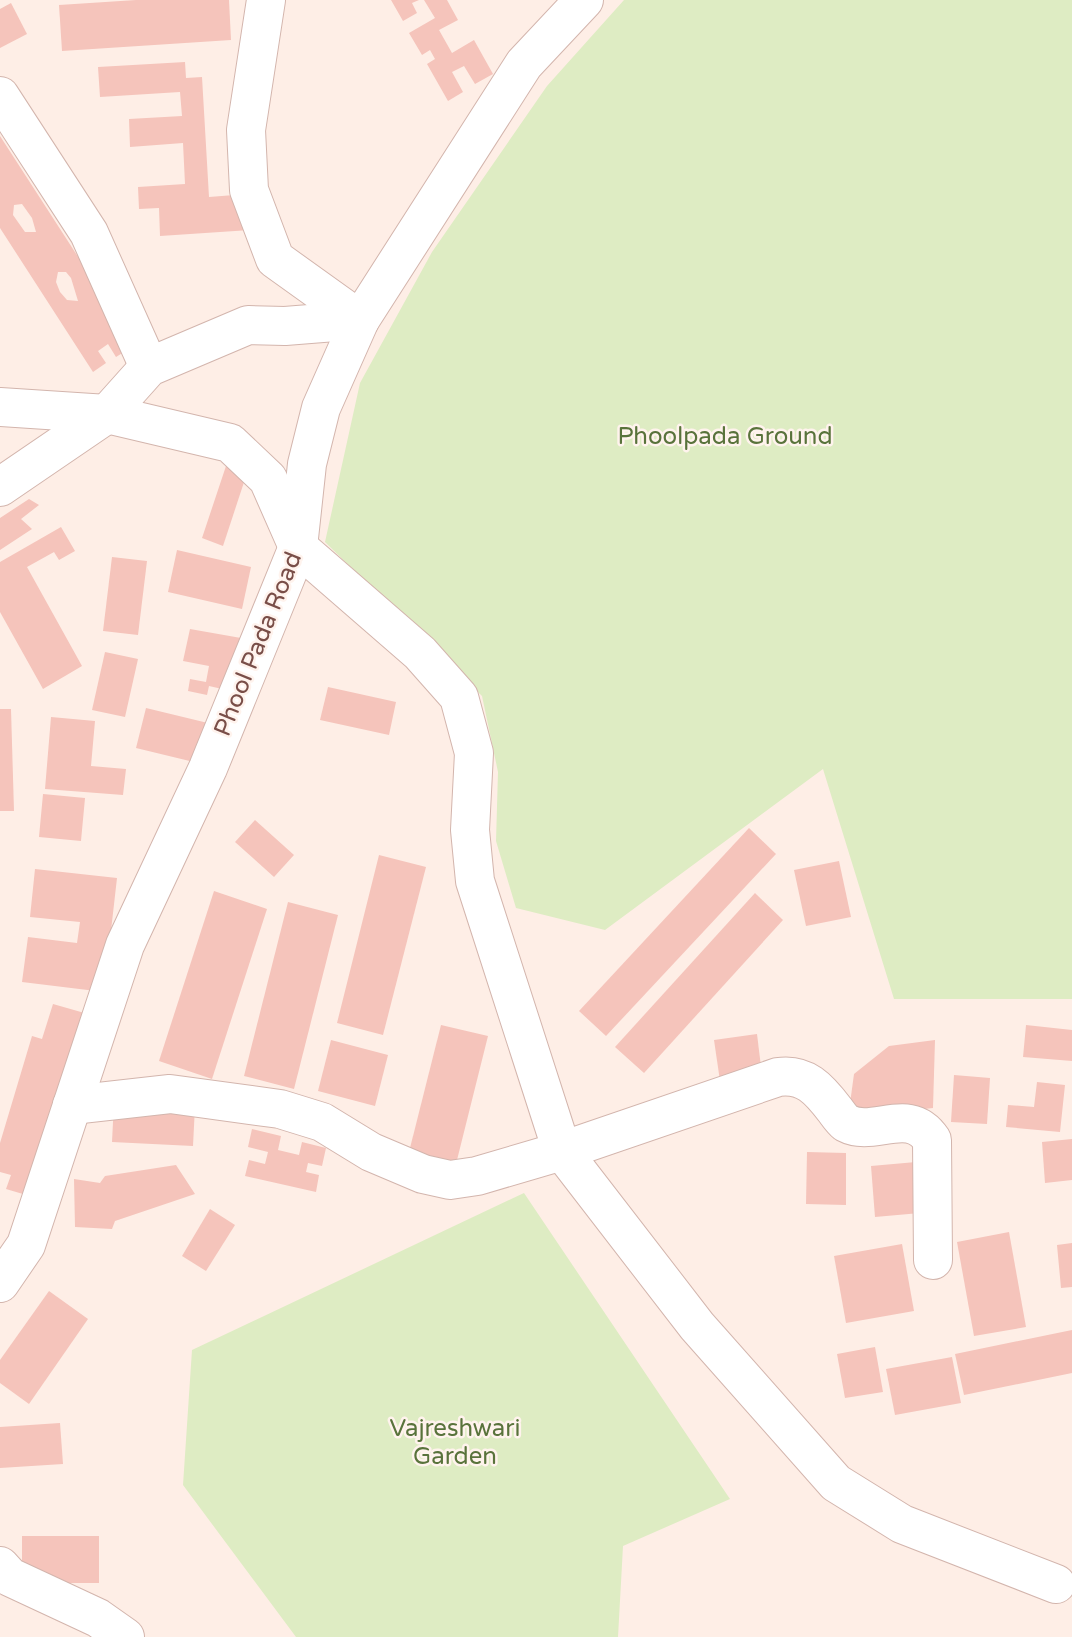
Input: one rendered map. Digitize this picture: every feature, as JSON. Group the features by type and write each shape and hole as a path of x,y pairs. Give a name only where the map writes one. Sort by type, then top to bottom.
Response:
{"street":[{"path":"267,0 246,130 249,190 275,259 360,320"},
{"name":"Phool Pada Road","path":"6,1254 26,1245 125,945 208,768 298,547 307,464 321,408 360,320 524,64 584,0"},
{"path":"0,96 89,233 149,367"},
{"path":"0,487 107,414 149,367 248,325 285,326 360,320"},
{"path":"0,407 107,414 230,443 268,479 298,547 420,653 459,697 474,753 470,830 475,881 574,1147 697,1326 836,1483 902,1524 1056,1584"},
{"path":"72,1105 170,1094 280,1109 322,1122 371,1152 413,1170 450,1180 477,1177 574,1147 778,1076 792,1074 810,1081 844,1122 859,1126 907,1123 925,1128 932,1140 933,1260"},
{"path":"0,1566 10,1577 98,1618 125,1637"}],"green space":[{"name":"Phoolpada Ground","path":"624,0 1072,0 1072,999 894,999 823,769 605,930 516,908 496,841 498,772 482,696 325,542 360,383 432,252 547,86"},
{"name":"Vajreshwari Garden","path":"524,1193 730,1499 623,1546 618,1637 296,1637 183,1485 192,1350"}],"building":[{"path":"136,0 229,0 231,40 62,51 59,5"},
{"path":"391,0 419,0 412,3 417,13 403,21"},
{"path":"424,0 447,0 458,20 439,30 452,53 474,40 493,74 475,84 464,66 452,72 463,92 448,101 427,64 435,59 430,50 422,55 409,33 435,18"},
{"path":"11,3 27,34 0,48 0,9"},
{"path":"185,62 186,78 202,77 209,197 247,194 250,230 160,236 159,208 139,209 138,187 185,184 183,143 130,147 129,119 182,116 180,92 100,97 98,67"},
{"path":"0,136 135,345 116,357 108,344 98,351 106,363 93,372 0,228","holes":["22,204 32,218 36,232 25,232 13,215 14,205","58,272 66,272 71,278 78,301 67,300 60,292 56,282"]},
{"path":"226,466 247,473 223,546 202,538"},
{"path":"29,499 39,505 21,519 32,529 0,550 0,518"},
{"path":"61,527 75,551 59,560 54,552 27,567 82,666 43,689 0,612 0,562"},
{"path":"177,550 251,567 242,609 168,592"},
{"path":"112,557 147,561 138,635 103,631"},
{"path":"190,629 241,638 231,691 209,686 207,695 188,691 190,679 206,682 209,666 183,661"},
{"path":"105,652 138,659 125,717 92,710"},
{"path":"328,687 396,702 389,735 320,720"},
{"path":"146,708 212,724 202,764 136,748"},
{"path":"0,709 11,709 14,811 0,811"},
{"path":"51,717 95,721 91,766 126,769 123,795 45,789"},
{"path":"43,794 85,798 81,841 39,837"},
{"path":"255,820 294,855 274,877 235,842"},
{"path":"749,828 776,854 606,1036 579,1011"},
{"path":"379,855 426,867 383,1035 337,1023"},
{"path":"839,861 851,917 806,926 794,870"},
{"path":"35,869 117,878 104,992 22,982 28,937 77,943 80,922 30,917"},
{"path":"214,891 267,909 212,1079 159,1061"},
{"path":"755,893 783,920 644,1073 615,1047"},
{"path":"288,902 338,915 294,1089 244,1076"},
{"path":"53,1004 88,1014 33,1197 6,1189 11,1175 0,1172 0,1143 32,1036 42,1039"},
{"path":"441,1025 488,1036 456,1164 409,1152"},
{"path":"1026,1025 1072,1030 1072,1061 1023,1057"},
{"path":"757,1034 762,1075 720,1081 714,1040"},
{"path":"331,1040 388,1055 375,1106 318,1091"},
{"path":"935,1040 933,1108 848,1118 854,1074 889,1046"},
{"path":"954,1075 990,1078 987,1124 951,1122"},
{"path":"1037,1082 1065,1085 1060,1132 1006,1127 1008,1105 1034,1107"},
{"path":"114,1102 195,1106 193,1146 112,1142"},
{"path":"252,1129 281,1136 278,1150 299,1155 302,1142 326,1148 322,1166 308,1163 306,1172 319,1175 316,1192 245,1176 249,1160 265,1164 268,1152 248,1147"},
{"path":"1072,1139 1072,1180 1045,1183 1042,1142"},
{"path":"807,1152 846,1153 846,1205 806,1204"},
{"path":"916,1162 920,1213 875,1217 871,1166"},
{"path":"176,1165 195,1194 115,1221 112,1229 75,1227 74,1179 100,1183 105,1176"},
{"path":"210,1209 235,1225 206,1271 182,1256"},
{"path":"1009,1232 1026,1327 974,1336 957,1242"},
{"path":"1072,1243 1072,1287 1061,1288 1057,1245"},
{"path":"902,1244 914,1311 846,1323 834,1256"},
{"path":"49,1291 88,1319 29,1404 0,1383 0,1360"},
{"path":"1072,1330 1072,1373 964,1395 955,1354"},
{"path":"875,1347 883,1392 845,1398 837,1354"},
{"path":"952,1357 961,1403 895,1415 886,1369"},
{"path":"60,1423 63,1464 0,1468 0,1427"},
{"path":"22,1536 99,1536 99,1583 22,1583"}]}
